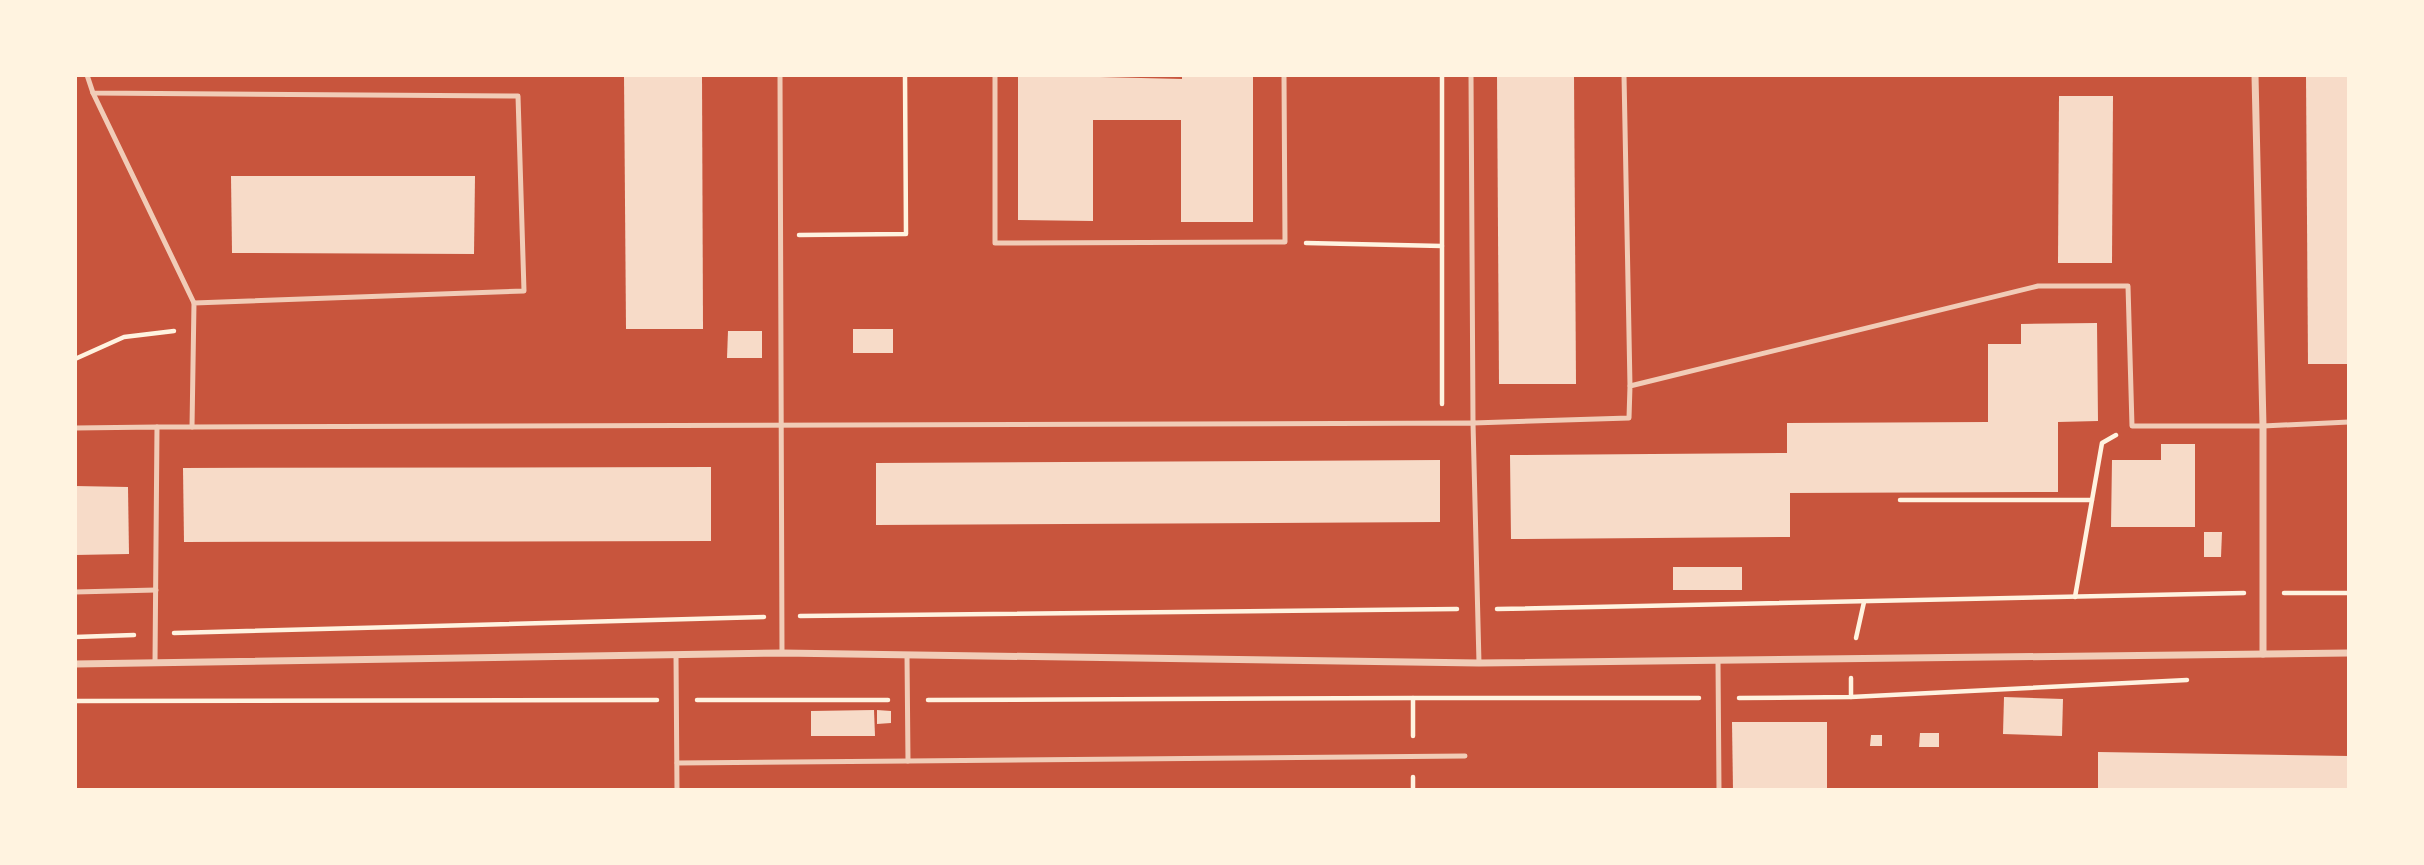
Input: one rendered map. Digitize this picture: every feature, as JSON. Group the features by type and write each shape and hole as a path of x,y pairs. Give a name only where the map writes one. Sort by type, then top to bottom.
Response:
{"street":[{"path":"2255,75 2263,426 2263,654"},
{"path":"75,664 782,653 1479,663 2349,653"}],"lane":[{"path":"86,75 194,303 192,427"},
{"path":"780,75 782,653"},
{"path":"995,75 995,243 1285,242 1284,75"},
{"path":"1471,75 1473,423 1479,663"},
{"path":"75,428 1473,423 1629,418 1624,75"},
{"path":"93,93 517,96 524,291 194,303"},
{"path":"1630,386 2038,286 2128,286 2132,426 2263,426 2349,422"},
{"path":"155,662 157,427"},
{"path":"75,592 156,590"},
{"path":"676,654 677,790"},
{"path":"907,656 908,761"},
{"path":"1718,661 1719,790"},
{"path":"677,763 1465,756"}],"path":[{"path":"781,235 906,234 905,75"},
{"path":"1441,75 1442,423"},
{"path":"1285,242 1442,246"},
{"path":"75,359 124,337 193,328"},
{"path":"2075,597 2102,443 2132,426"},
{"path":"1900,500 2092,500"},
{"path":"75,636 782,617 1478,609 2349,593"},
{"path":"1851,697 1851,659 1865,602"},
{"path":"75,701 1851,697 2197,679"},
{"path":"1413,698 1413,790"}],"building":[{"path":"624,75 702,75 703,329 626,329"},
{"path":"1018,75 1182,79 1182,75 1253,75 1253,222 1181,222 1181,120 1093,120 1093,221 1018,220"},
{"path":"1497,75 1574,75 1576,384 1499,384"},
{"path":"2306,75 2349,75 2349,364 2308,364"},
{"path":"2059,96 2113,96 2112,263 2058,263"},
{"path":"231,176 475,176 474,254 232,253"},
{"path":"2097,323 2098,421 2058,422 2058,492 1790,493 1790,537 1511,539 1510,455 1787,453 1787,423 1988,422 1988,344 2021,344 2021,324"},
{"path":"853,329 893,329 893,353 853,353"},
{"path":"728,331 762,331 762,358 727,358"},
{"path":"2161,444 2195,444 2195,527 2111,527 2112,460 2161,460"},
{"path":"1440,460 1440,522 876,525 876,463"},
{"path":"711,467 711,541 184,542 183,468"},
{"path":"75,486 128,487 129,554 75,555"},
{"path":"2204,532 2222,532 2221,557 2204,557"},
{"path":"1673,567 1742,567 1742,590 1673,590"},
{"path":"2004,697 2063,699 2062,736 2003,734"},
{"path":"874,710 875,736 811,736 811,711"},
{"path":"877,710 891,711 891,723 877,724"},
{"path":"1732,722 1827,722 1827,790 1733,790"},
{"path":"1920,733 1939,733 1939,747 1919,747"},
{"path":"1871,735 1882,735 1882,746 1870,746"},
{"path":"2098,752 2349,756 2349,790 2098,790"}]}
